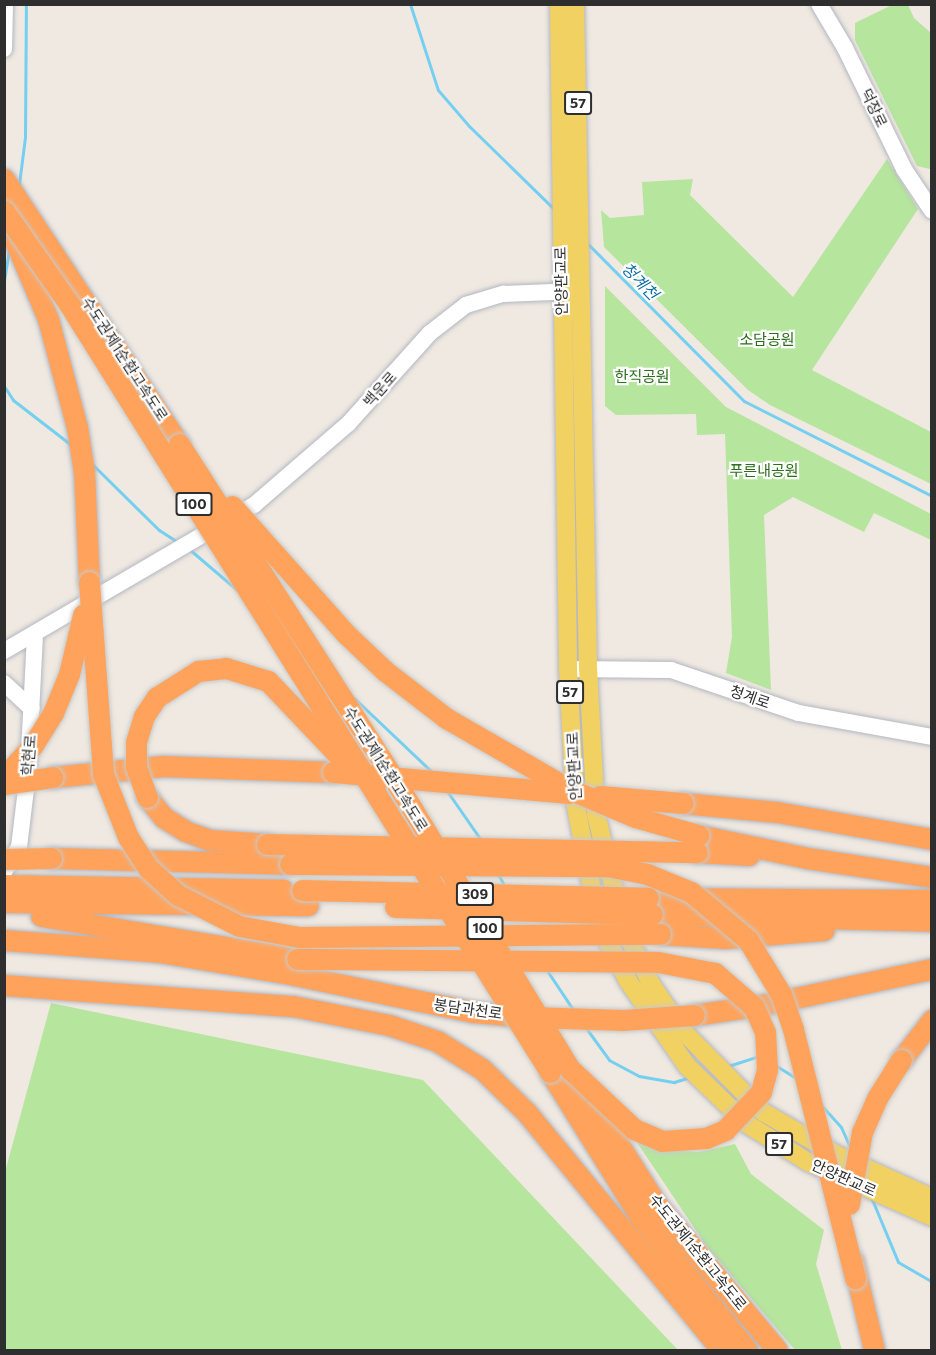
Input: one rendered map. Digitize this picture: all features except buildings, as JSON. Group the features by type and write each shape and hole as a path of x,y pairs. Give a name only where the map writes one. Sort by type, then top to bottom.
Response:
{"highway":[{"name":"수도권제1순환고속도로","path":"4,179 94,310 399,788 570,1069 649,1211 777,1350"},
{"name":"수도권제1순환고속도로","path":"4,213 69,304 380,800 649,1211 747,1350"},
{"path":"4,213 48,319 68,386 84,472 89,582 103,774 128,837 149,869 178,895 239,926 299,937 660,934 725,938 931,914"},
{"path":"179,444 295,581 346,634 385,670 446,718 569,789 698,844"},
{"path":"4,777 33,745 53,713 69,674 89,582"},
{"path":"380,800 267,681 226,668 198,671 175,683 157,697 144,716 136,742 136,766 147,797 163,817 184,831 210,840 267,844 698,844 932,877"},
{"path":"4,784 163,766 333,772 777,812 932,838"},
{"path":"4,859 607,866 647,874 692,892 748,940 781,994 793,1029 874,1350"},
{"name":"309","path":"4,885 50,902"},
{"name":"309","path":"4,902 305,898 931,914"},
{"path":"4,915 50,902 297,959 658,962 687,967 714,973 754,1007 765,1032 768,1055 760,1092 747,1110 725,1130 683,1141 662,1141 634,1129 570,1069"},
{"name":"봉담과천로","path":"4,940 159,952 285,973 474,1012 531,1017 623,1020 694,1015 772,1004 932,969"},
{"path":"4,985 293,1006 389,1025 437,1041 482,1069 527,1113 722,1350"},
{"path":"855,1278 849,1204 854,1167 877,1098 932,1020"}],"main road":[{"name":"안양판교로","path":"559,4 559,180 568,669 576,802 599,925 628,981 687,1066 716,1096 756,1130 808,1162 932,1217"},
{"name":"안양판교로","path":"575,4 584,290 588,668 596,814 623,925 651,984 682,1030 706,1057 763,1112 845,1159 932,1198"}],"street":[{"path":"4,49 5,4"},
{"name":"덕장로","path":"819,4 845,48 904,169 932,211"},
{"name":"백운로","path":"35,634 254,505 348,424 430,333 466,305 503,294 584,290"},
{"path":"4,651 35,634"},
{"name":"학현로","path":"4,872 19,847 32,709 35,634"},
{"name":"청계로","path":"568,669 671,670 799,713 932,738"},
{"path":"4,683 32,709"}],"green space":[{"path":"892,5 908,5 914,18 931,33 930,169 917,166 855,40 855,23"},
{"name":"소담공원","path":"887,159 918,209 812,370 931,432 931,484 770,405 748,390 604,247 601,210 610,218 644,215 642,182 693,179 690,195 793,297"},
{"name":"푸른내공원","path":"605,286 726,407 931,514 931,540 874,513 864,532 793,497 764,515 771,690 726,673 732,637 725,434 697,435 696,414 616,415 605,406"},
{"path":"51,1003 423,1080 678,1350 5,1350 5,1172"},
{"path":"630,1132 658,1145 683,1151 699,1152 735,1144 751,1174 824,1230 816,1264 842,1350 795,1350 705,1244"}],"waterway":[{"path":"19,184 25,137 26,4"},
{"name":"청계천","path":"410,4 438,90 469,126 555,210"},
{"name":"청계천","path":"587,243 744,401 932,496"},
{"path":"4,281 9,250"},
{"path":"4,386 13,400 70,444"},
{"path":"93,465 159,530 179,543"},
{"path":"189,549 237,590"},
{"path":"354,698 432,772"},
{"path":"447,791 481,840"},
{"path":"497,872 504,885"},
{"path":"546,969 574,1011"},
{"path":"586,1028 609,1060 639,1076 674,1082 690,1077"},
{"path":"728,1066 759,1056"},
{"path":"775,1065 797,1079"},
{"path":"822,1106 841,1127 850,1147"},
{"path":"871,1197 898,1262 932,1282"}],"park label":[{"name":"한직공원","path":"642,377"}]}
